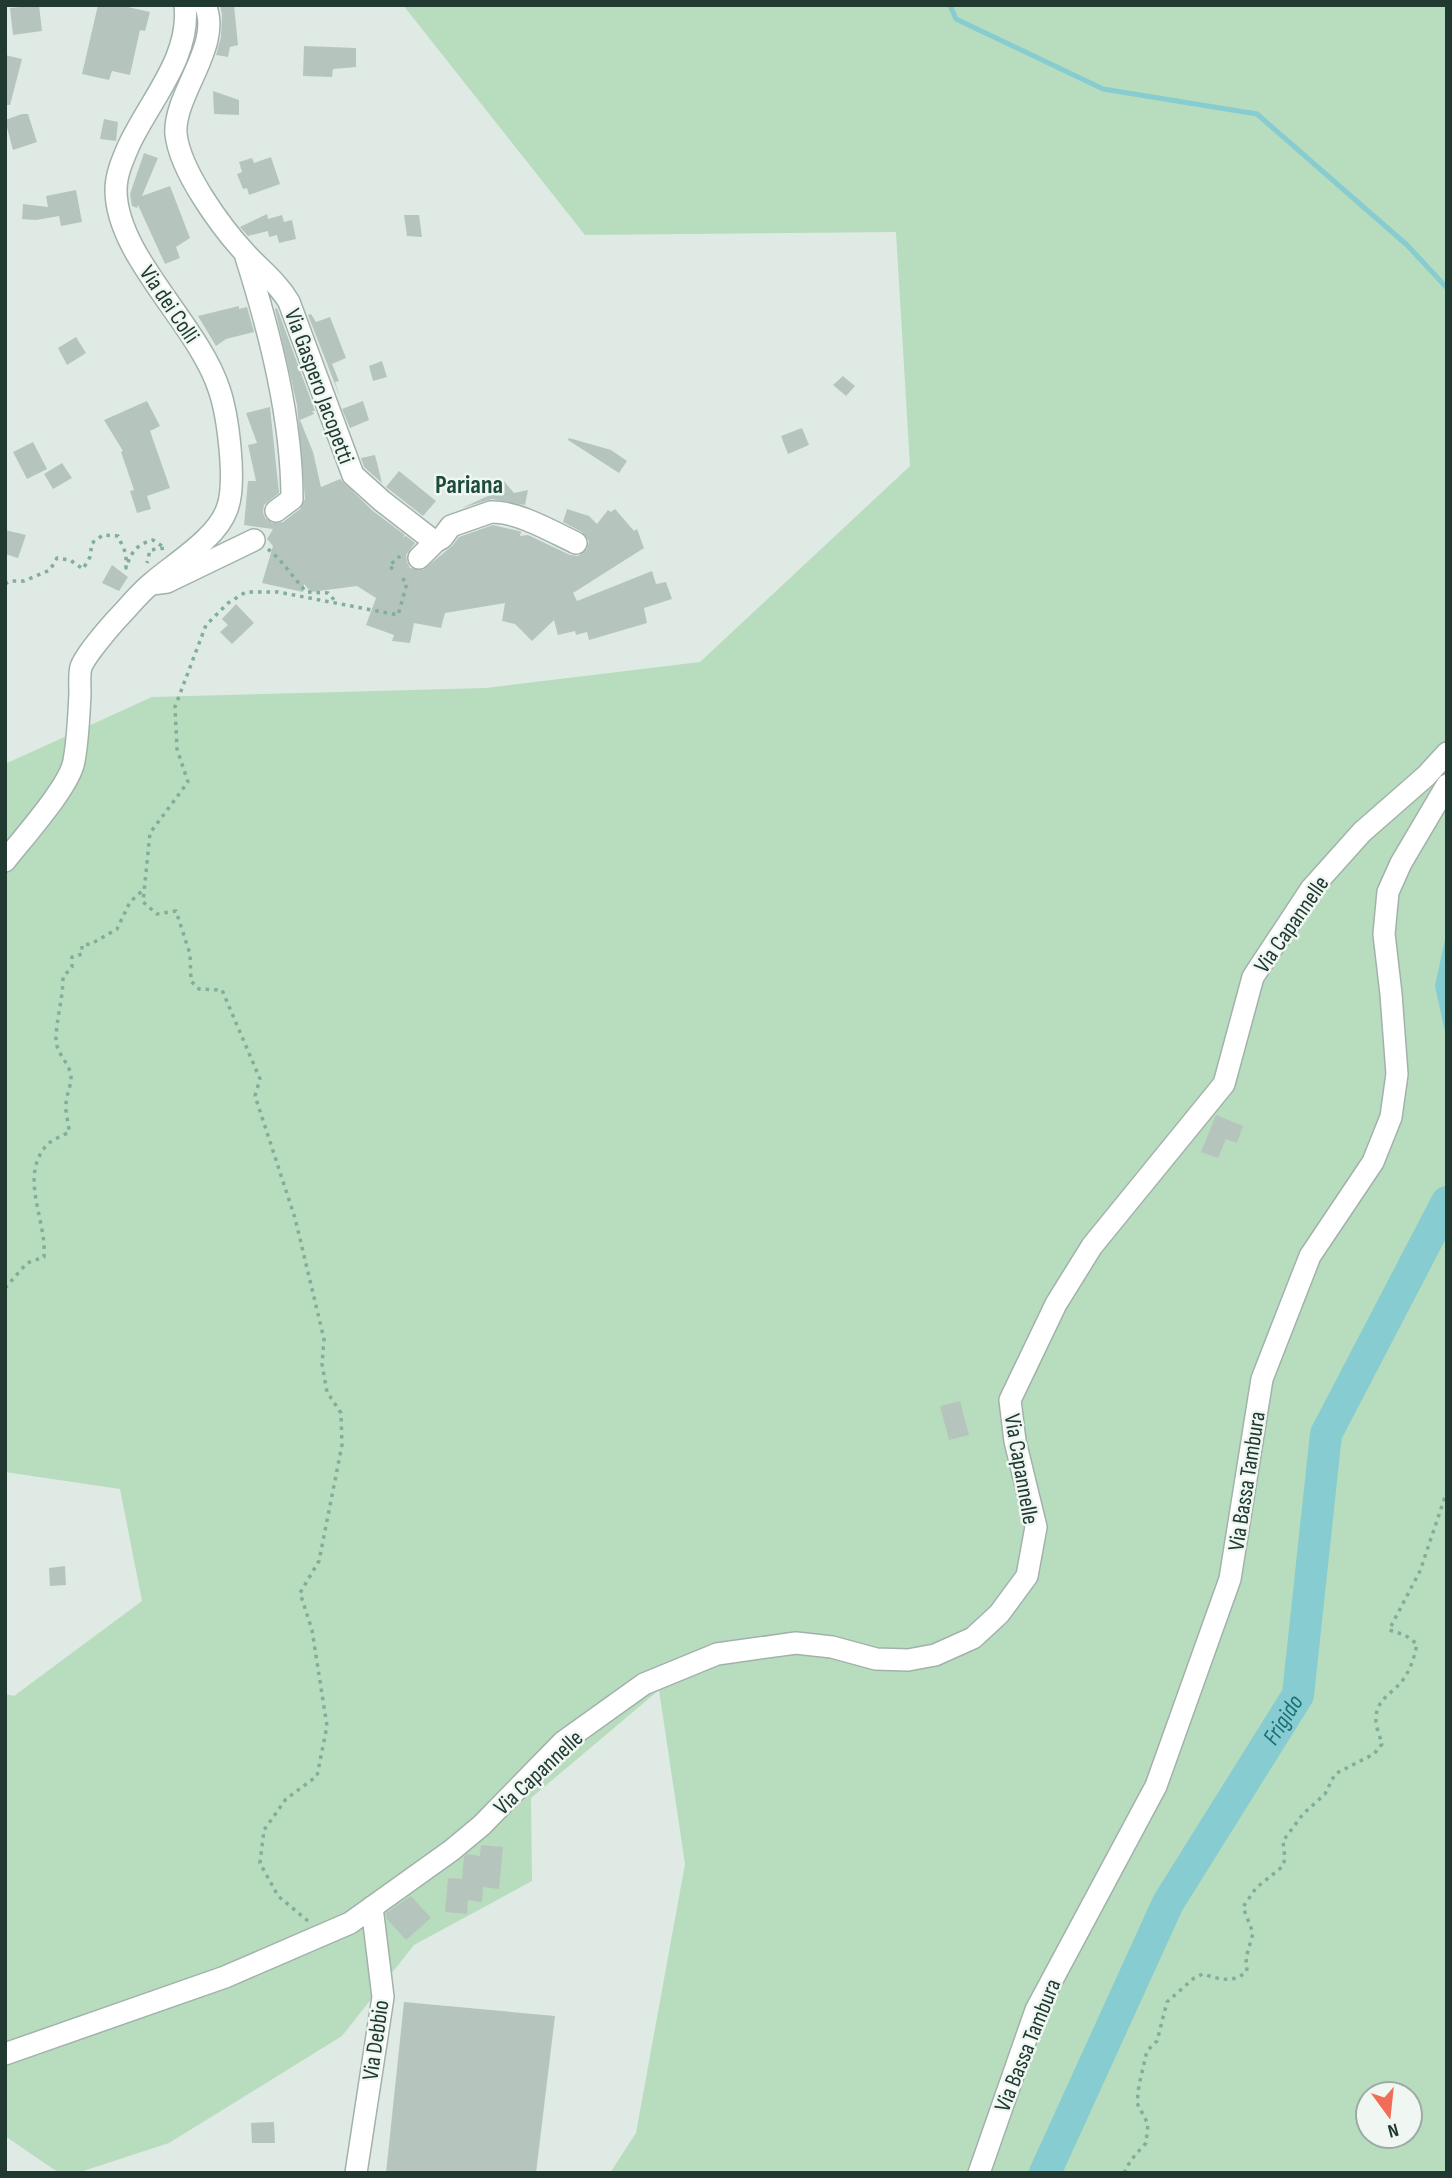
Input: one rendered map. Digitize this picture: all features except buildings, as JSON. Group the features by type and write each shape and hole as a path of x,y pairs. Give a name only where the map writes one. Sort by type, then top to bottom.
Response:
{"street":[{"name":"Via dei Colli","path":"5,861 56,796 74,765 81,666 108,629 150,584 209,537 228,509 228,420 219,387 196,340 134,248 120,215 116,190 120,165 176,59 186,31 185,5"},
{"name":"Via Gaspero Jacopetti","path":"205,5 209,13 207,40 183,106 176,135 181,153 201,195 244,252 283,291 289,302 354,475 382,501 435,542"},
{"name":"Via Gaspero Jacopetti","path":"244,252 264,313 287,433 292,499 276,511"},
{"path":"419,558 442,538 451,526 491,512 531,522 576,543"},
{"path":"150,584 167,582 254,540"},
{"name":"Via Capannelle","path":"5,2054 225,1977 350,1923 472,1833 563,1742 644,1684 717,1654 796,1643 832,1647 876,1659 908,1661 935,1655 973,1638 999,1614 1027,1576 1036,1527 1014,1441 1010,1400 1056,1304 1108,1226 1224,1084 1253,976 1311,889 1362,832 1426,776 1447,753"},
{"name":"Via Bassa Tambura","path":"979,2173 1036,2010 1156,1786 1230,1579 1262,1379 1300,1280 1310,1256 1373,1162 1391,1116 1396,1074 1384,934 1388,892 1401,863 1447,785"},
{"name":"Via Debbio","path":"356,2173 383,1997 372,1907"}],"path":[{"path":"5,584 10,581 24,581 50,570 57,558 71,560 83,569 90,557 92,543 103,535 118,536 126,554 126,568 130,555 141,543 153,540 165,548 150,550 147,564 150,584"},
{"path":"254,540 279,559 306,592 328,593 337,603"},
{"path":"315,1926 278,1896 260,1863 264,1830 286,1799 317,1776 327,1726 313,1630 300,1593 319,1561 342,1445 341,1413 327,1392 322,1364 324,1339 299,1231 255,1096 260,1079 222,990 199,989 191,981 190,954 176,911 157,914 143,902 150,833 188,782 177,749 175,707 206,625 228,603 246,592 278,592 398,615 407,583 399,575"},
{"path":"5,1288 27,1263 44,1256 45,1239 33,1173 46,1145 69,1132 66,1105 71,1079 68,1066 58,1053 56,1039 63,977 72,967 72,957 82,954 82,945 91,944 117,929 130,902 144,890"},
{"path":"1124,2173 1146,2143 1148,2124 1137,2103 1138,2094 1147,2051 1157,2041 1167,2002 1194,1978 1203,1974 1226,1981 1247,1972 1246,1958 1253,1933 1243,1907 1256,1888 1282,1867 1285,1859 1283,1841 1303,1814 1325,1794 1335,1774 1374,1755 1382,1744 1375,1720 1377,1708 1413,1664 1417,1644 1405,1634 1389,1630 1420,1571 1447,1490"}],"green space":[{"path":"403,5 1447,5 1447,2173 610,2173 636,2133 685,1864 659,1690 531,1798 532,1881 414,1945 342,2036 169,2143 77,2173 59,2173 5,2136 5,1694 14,1696 142,1601 120,1489 5,1472 5,764 152,697 486,688 700,662 910,466 896,232 585,235"}],"water":[{"path":"1447,930 1447,1041 1435,986"}],"waterway":[{"path":"950,5 956,19 1103,89 1257,114 1407,245 1447,288"},
{"name":"Frigido","path":"1045,2173 1168,1903 1298,1695 1326,1434 1447,1202"}],"district":[{"name":"Pariana","path":"469,484"}]}
